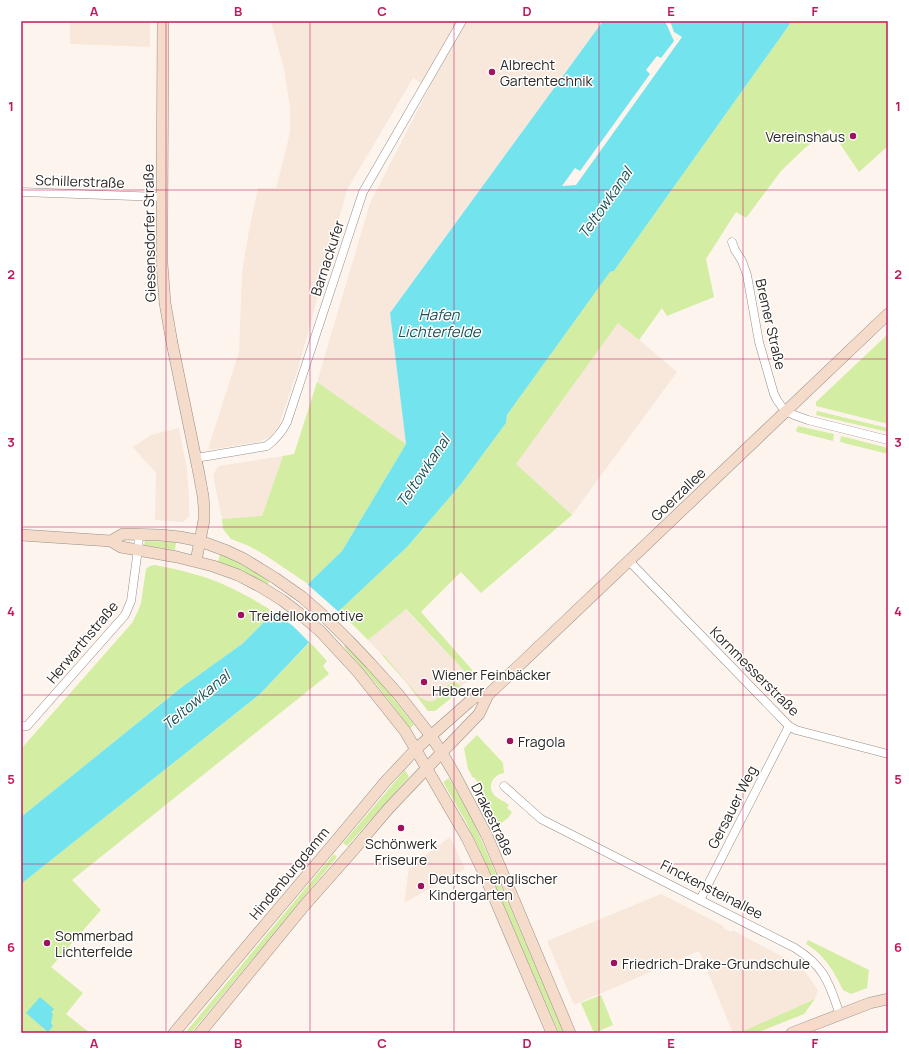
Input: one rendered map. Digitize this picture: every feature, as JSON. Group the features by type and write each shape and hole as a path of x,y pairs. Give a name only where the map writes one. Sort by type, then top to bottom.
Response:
{"main road":[{"name":"Giesensdorfer Straße","path":"163,21 162,264 164,303 196,458 204,507 204,520 196,561"},
{"name":"Goerzallee","path":"442,753 480,714 488,695 888,314"},
{"name":"Drakestraße","path":"111,540 123,534 180,537 200,541 227,551 276,578 302,597 349,641 398,694 431,736 442,753 487,836 570,1033"},
{"path":"21,535 111,540 121,546 196,561 238,575 264,589 299,613 320,631 358,672 405,730 427,768 467,838 482,869 552,1033"},
{"name":"Goerzallee","path":"431,736 475,697 488,695"},
{"name":"Hindenburgdamm","path":"174,1033 385,782 431,736"},
{"path":"200,1033 304,906 389,808 442,753"},
{"path":"792,1033 870,1003 888,999"}],"street":[{"name":"Barnackufer","path":"196,458 267,446 276,439 283,430 287,422 363,192 462,21"},
{"name":"Schillerstraße","path":"21,192 162,196"},
{"name":"Bremer Straße","path":"732,242 742,261 747,275 759,342 774,394 778,402 786,411"},
{"path":"786,411 808,420 888,440"},
{"name":"Herwarthstraße","path":"21,726 27,726 125,615 131,601 139,535"},
{"name":"Kornmesserstraße","path":"629,561 789,726 796,730 888,754"},
{"name":"Gersauer Weg","path":"700,900 789,726"},
{"name":"Finckensteinallee","path":"504,786 542,819 795,948 808,957 823,974 829,984 840,1015"}],"shaded area":[{"path":"70,21 150,21 150,47 70,44"},
{"path":"271,21 603,21 390,313 406,444 317,382 370,203 429,88 413,78 347,190 298,369 279,425 272,435 258,442 208,449 239,352 242,273 258,188 276,188 290,132 290,108 284,69"},
{"path":"618,322 677,372 572,515 515,464"},
{"path":"179,428 187,469 189,516 183,522 155,520 156,473 133,447 151,435"},
{"path":"283,456 262,516 222,519 213,475 218,466"},
{"path":"405,609 471,678 435,711 428,711 406,682 368,640"},
{"name":"Deutsch-englischer Kindergarten","path":"450,837 465,869 404,903 409,867"},
{"name":"Friedrich-Drake-Grundschule","path":"661,894 724,926 723,928 731,932 732,930 802,968 818,991 815,999 739,1033 733,1033 699,951 574,1005 547,941"}],"green space":[{"path":"792,21 888,21 888,146 859,172 830,129 805,148 781,171 746,218 736,212 706,259 714,297 667,316 662,308 639,340 618,323 516,464 572,515 481,593 461,572 421,612 475,673 471,678 406,609 368,640 339,611 408,546 461,484 506,423 507,415 610,272 614,271"},
{"path":"888,334 888,424 816,406 816,402"},
{"path":"317,382 406,444 342,551 308,584 265,555 249,546 231,539 223,529 222,519 262,516 283,456 294,454"},
{"path":"817,411 888,428 888,432 816,415"},
{"path":"798,426 834,434 833,441 797,432 796,430"},
{"path":"841,436 888,448 888,454 840,442"},
{"path":"145,541 176,542 175,550 144,545"},
{"path":"220,553 270,582 267,585 238,569 218,562"},
{"path":"155,565 184,571 213,580 242,593 274,612 242,644 182,687 21,817 21,749 132,623 141,603 146,569"},
{"path":"310,642 327,661 323,666 329,674 72,880 101,910 51,967 83,993 66,1014 90,1033 21,1033 21,884 260,694"},
{"path":"346,645 382,684 414,725 410,728 378,686 344,647"},
{"path":"382,655 384,655 419,697 426,701 433,701 437,699 445,688 452,683 457,683 463,689 435,711 428,711 406,682"},
{"path":"477,735 503,763 504,773 500,774 494,779 491,788 495,796 509,805 507,808 512,812 509,817 498,826 477,784 478,783 468,769 464,748"},
{"path":"405,770 409,777 347,846 343,843"},
{"path":"449,778 472,819 564,1033 559,1033 482,856 466,822 443,782"},
{"path":"334,854 337,857 191,1033 185,1033"},
{"path":"808,940 869,970 867,988 851,994 843,990 825,960 806,944"},
{"path":"601,995 613,1025 594,1033 581,1003"},
{"path":"815,999 804,1014 756,1033 739,1033"}],"water":[{"path":"603,21 792,21 614,271 610,272 507,415 506,423 461,484 408,546 339,611 260,694 21,884 21,817 182,687 242,644 274,612 308,584 342,551 406,444 390,313"},
{"path":"40,997 54,1009 51,1012 53,1014 51,1023 53,1026 48,1032 26,1013"}],"pier":[{"path":"665,21 670,21 674,32 682,37 576,185 562,186 575,168 580,171 650,74 646,70 657,56 661,58 674,41"},
{"path":"306,583 340,613 311,644 293,626 272,611"}],"place":[{"name":"Albrecht Gartentechnik","path":"492,72"},
{"name":"Vereinshaus","path":"853,136"},
{"name":"Treidellokomotive","path":"241,615"},
{"name":"Wiener Feinbäcker Heberer","path":"424,682"},
{"name":"Fragola","path":"510,741"},
{"name":"Schönwerk Friseure","path":"401,828"},
{"name":"Deutsch-englischer Kindergarten","path":"421,886"},
{"name":"Sommerbad Lichterfelde","path":"47,943"},
{"name":"Friedrich-Drake-Grundschule","path":"614,963"}],"water label":[{"name":"Teltowkanal","path":"605,203"},
{"name":"Hafen Lichterfelde","path":"439,322"},
{"name":"Teltowkanal","path":"423,471"},
{"name":"Teltowkanal","path":"196,700"}]}
